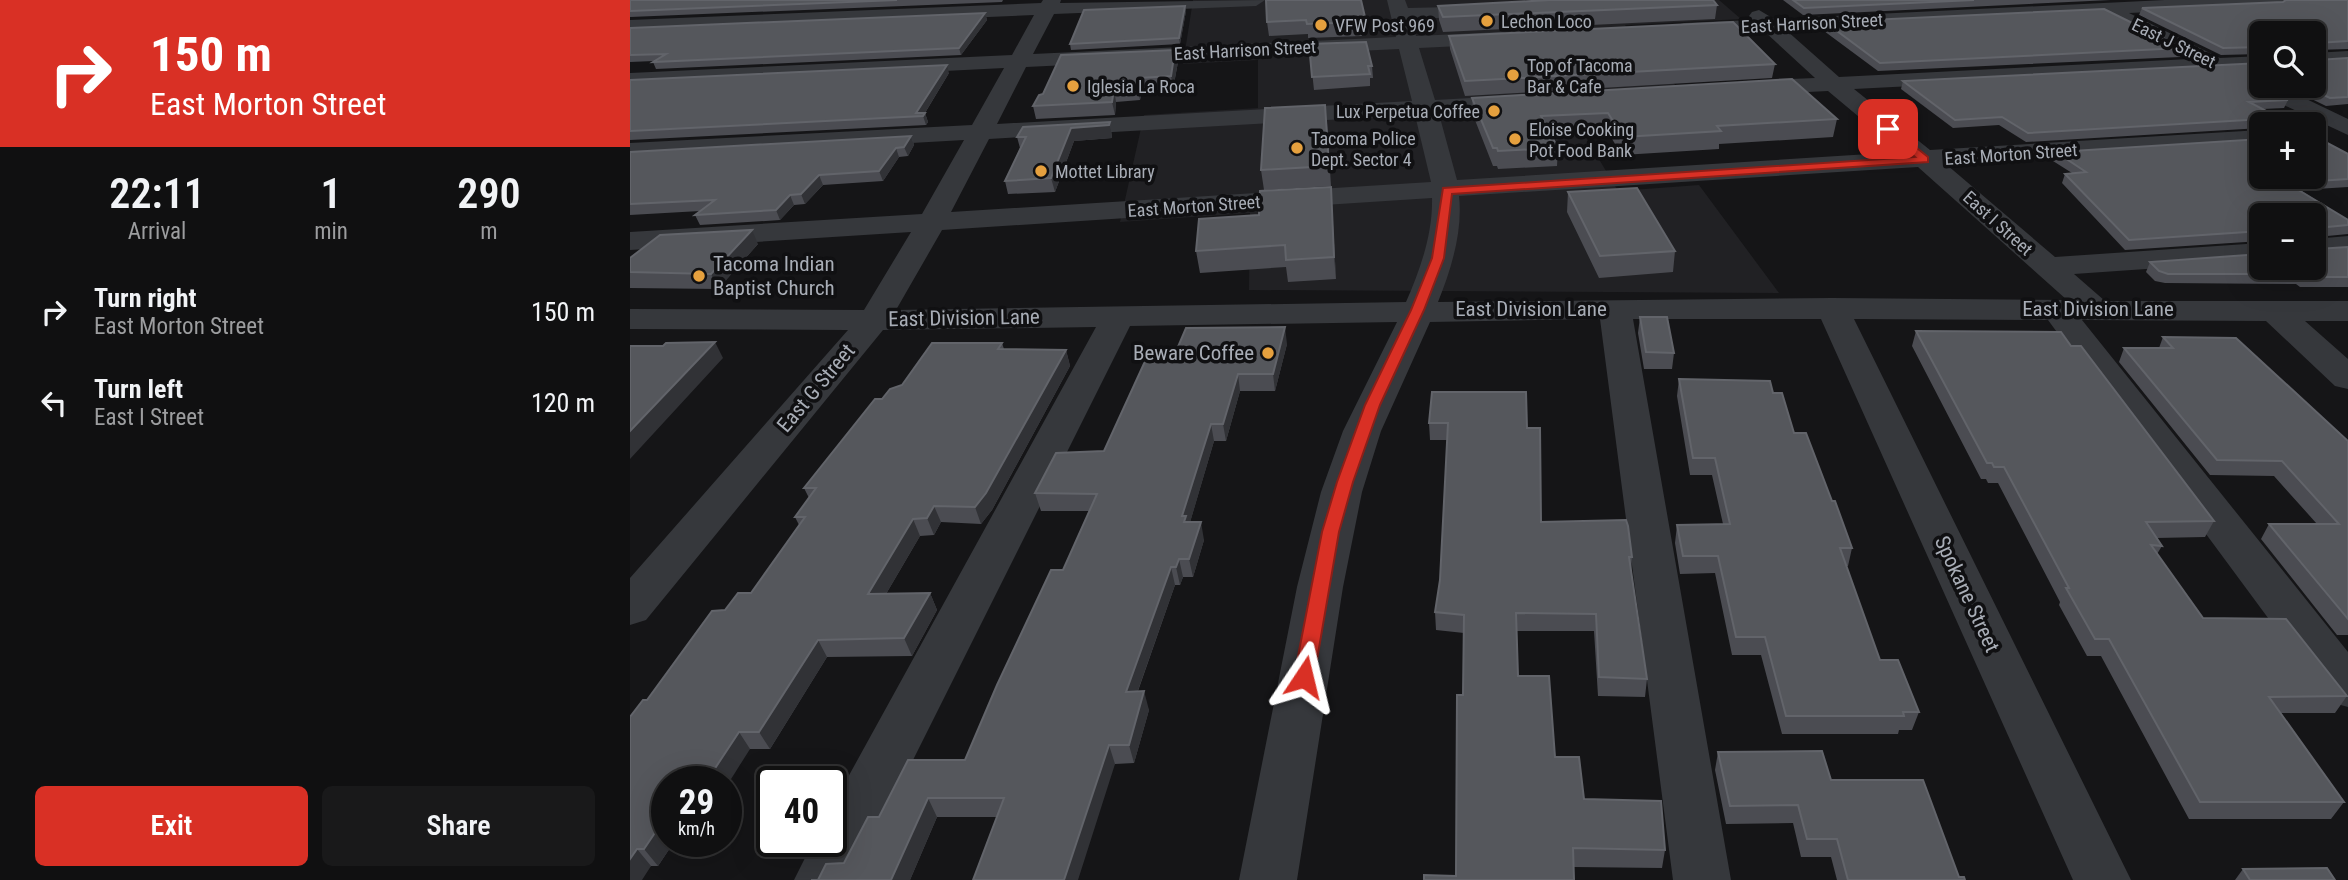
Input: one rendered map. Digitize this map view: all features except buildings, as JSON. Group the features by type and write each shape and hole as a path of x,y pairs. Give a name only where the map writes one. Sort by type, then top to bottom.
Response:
{"street":[{"path":"630,26 1050,4 1256,0"},
{"name":"East I Street","path":"1741,0 2047,267 2348,688"},
{"name":"East Harrison Street","path":"1659,30 2096,4 2280,0"},
{"name":"East G Street","path":"630,608 874,320 931,223 1050,4"},
{"name":"East J Street","path":"2096,4 2249,80"},
{"path":"641,47 699,6"},
{"path":"1268,880 1331,532 1360,438 1418,310 1438,258 1447,191 1402,19 1508,9"},
{"name":"East Harrison Street","path":"630,80 1018,61 1402,19 1520,37"},
{"path":"2326,58 2348,57"},
{"path":"1726,90 2249,63"},
{"name":"East J Street","path":"2285,98 2348,130"},
{"path":"630,151 1552,101"},
{"path":"2326,133 2348,130"},
{"name":"East Morton Street","path":"630,241 2249,138"},
{"path":"2326,247 2348,246"},
{"path":"2047,267 2249,253"},
{"name":"Spokane Street","path":"1832,308 2102,880"},
{"path":"1615,309 1702,880"},
{"name":"East Division Lane","path":"630,319 874,320 1615,309 2348,311"},
{"path":"2275,311 2348,378"},
{"path":"823,880 1119,315"}],"shaded area":[{"path":"1193,0 1719,0 1741,19 1625,25 1676,86 1560,94 1618,191 1699,185 1779,293 1249,290 1250,213 1120,222 1144,115 1258,108 1258,60 1183,64"}],"place":[{"name":"Lechon Loco","path":"1487,21"},
{"name":"VFW Post 969","path":"1321,25"},
{"name":"Top of Tacoma Bar & Cafe","path":"1513,75"},
{"name":"Iglesia La Roca","path":"1073,86"},
{"name":"Lux Perpetua Coffee","path":"1494,111"},
{"name":"Eloise Cooking Pot Food Bank","path":"1515,139"},
{"name":"Tacoma Police Dept. Sector 4","path":"1297,148"},
{"name":"Mottet Library","path":"1041,171"},
{"name":"Tacoma Indian Baptist Church","path":"699,276"},
{"name":"Beware Coffee","path":"1268,353"}],"route":[{"path":"1304,677 1318,592 1345,482 1373,405 1418,310 1438,258 1447,191 1924,160 1888,129"}]}
